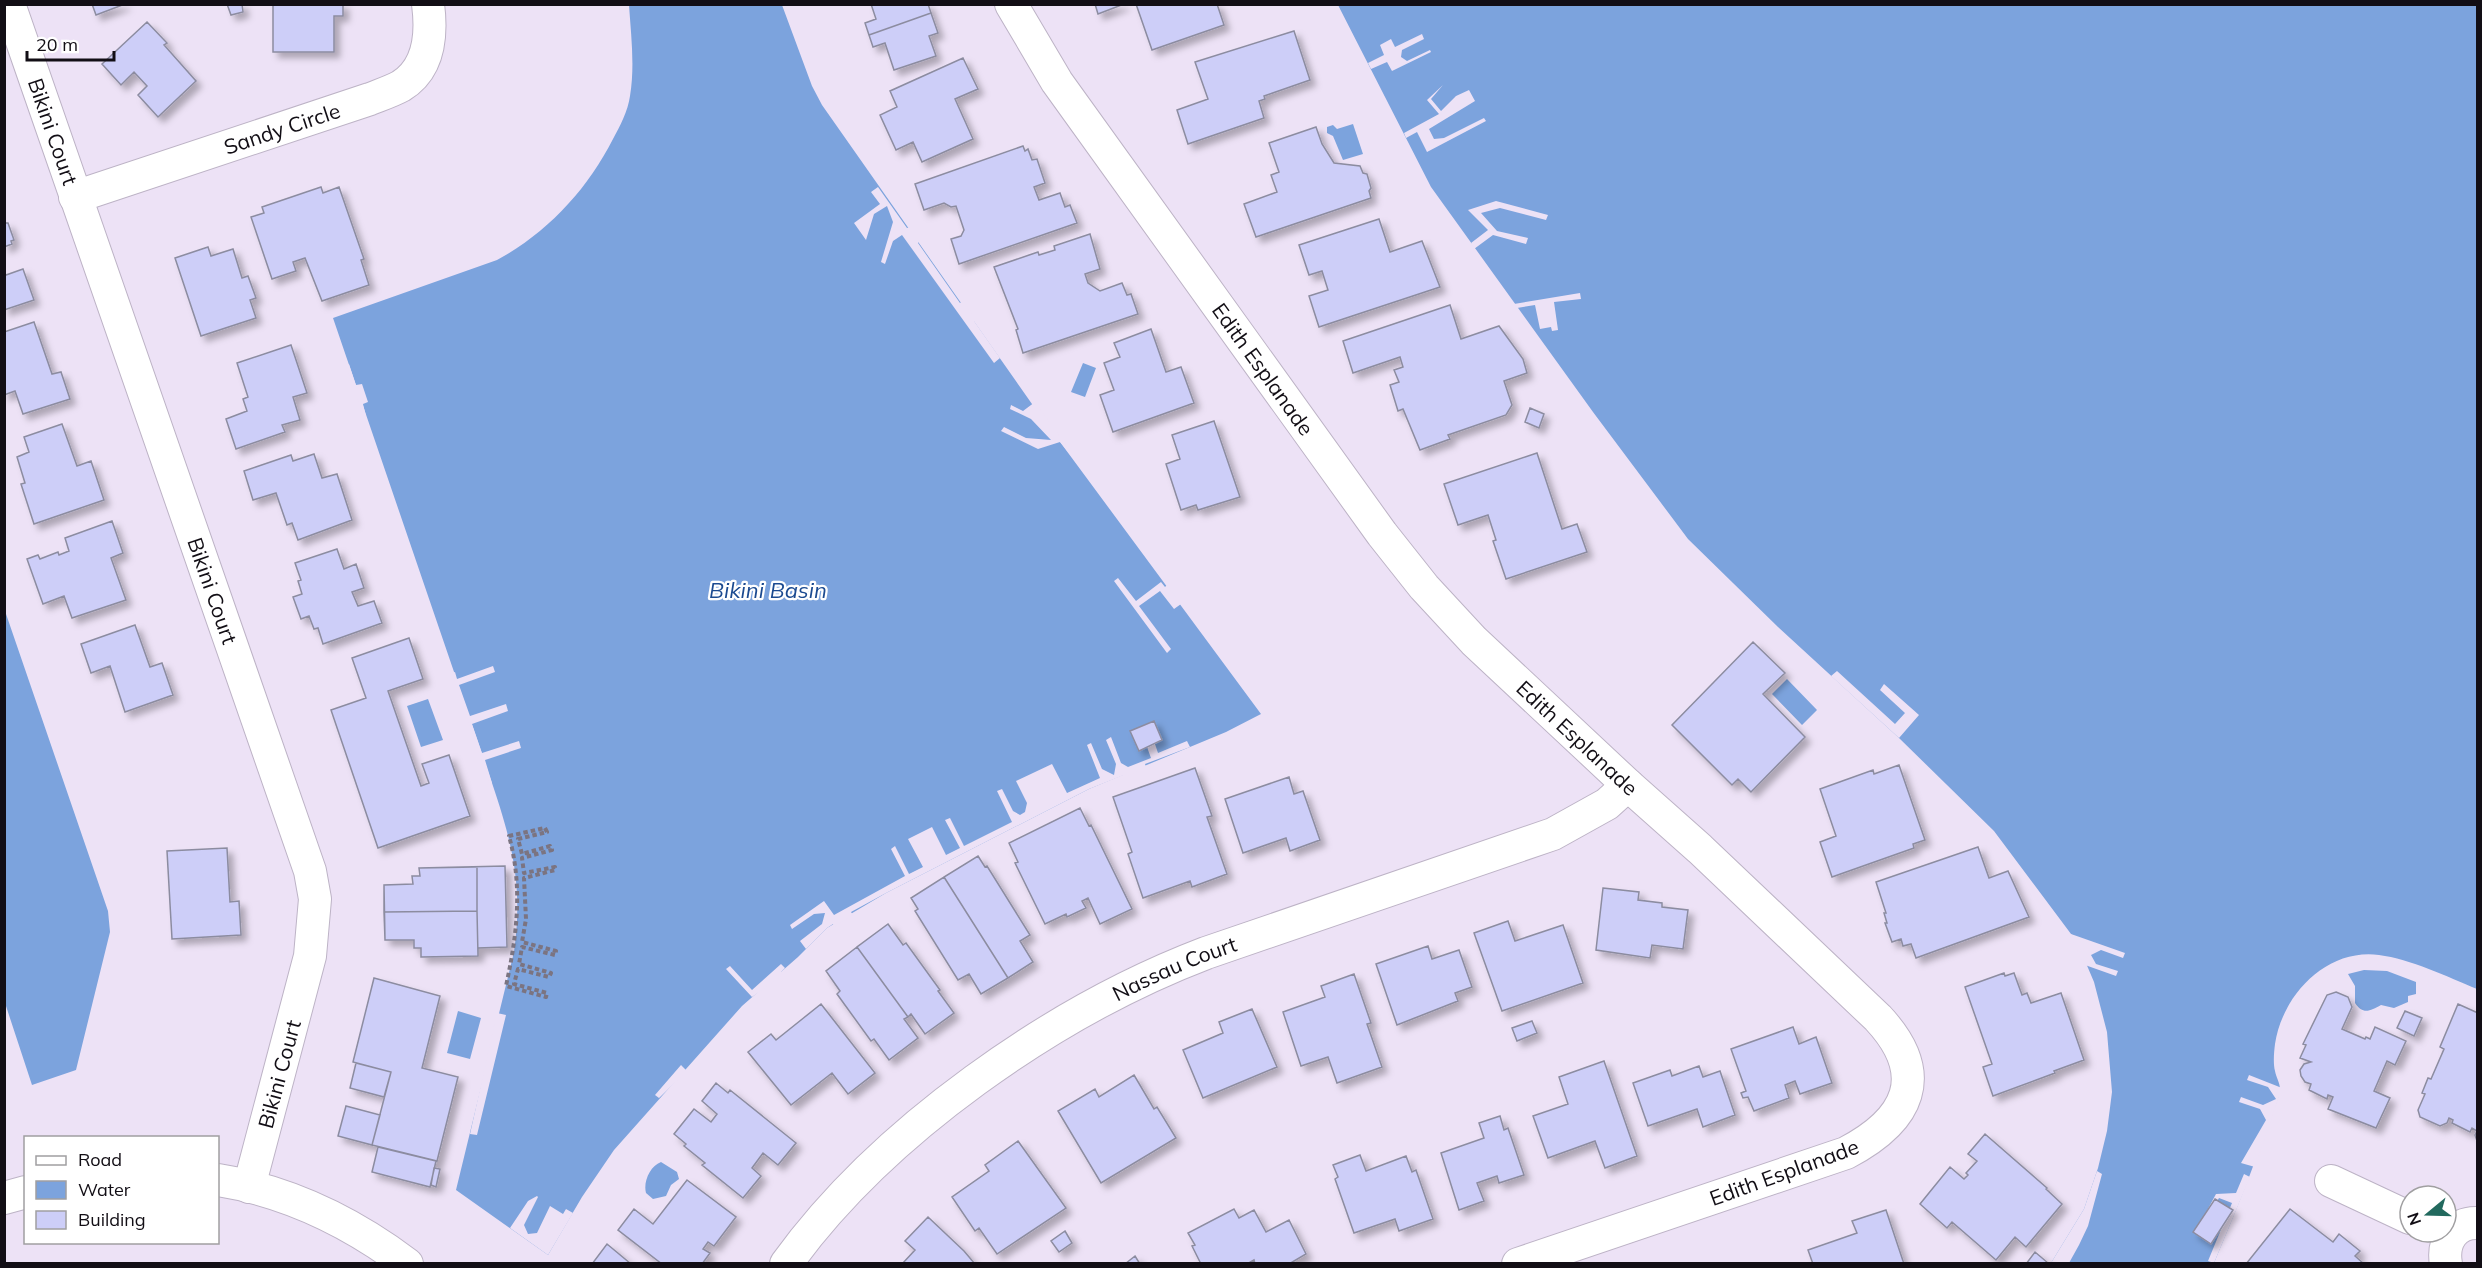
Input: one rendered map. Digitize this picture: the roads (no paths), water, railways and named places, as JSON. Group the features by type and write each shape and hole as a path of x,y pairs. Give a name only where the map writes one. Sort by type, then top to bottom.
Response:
{"street":[{"name":"Bikini Court","path":"9,4 312,881 315,900 310,956 249,1187"},
{"name":"Sandy Circle","path":"75,197 370,99 402,86 423,63 429,46 428,4"},
{"name":"Edith Esplanade","path":"1011,4 1057,82 1382,534 1417,578 1474,641 1761,906 1887,1028 1898,1043 1906,1060 1908,1075 1906,1088 1900,1106 1890,1122 1872,1139 1846,1153 1518,1263"},
{"name":"Nassau Court","path":"786,1263 848,1190 908,1134 1004,1061 1092,1006 1162,970 1195,957 1553,834 1607,804 1628,785"},
{"path":"219,1180 294,1200 362,1233 407,1263"},
{"path":"2331,1181 2398,1212"},
{"path":"4,1198 24,1193"},
{"path":"2458,1230 2463,1225 2478,1222"}],"water":[{"name":"Bikini Basin","path":"629,5 782,5 812,86 822,105 1032,404 1261,714 1226,732 1089,789 886,893 827,928 742,1006 614,1150 582,1197 548,1255 456,1190 514,952 517,886 506,826 333,318 497,260 533,237 564,208 578,193 603,158 621,124 627,107 632,62"},
{"path":"1338,5 2477,5 2477,989 2416,964 2379,955 2360,955 2341,959 2325,967 2310,979 2297,993 2279,1026 2274,1058 2280,1087 2278,1097 2214,1263 2051,1263 2084,1209 2098,1168 2107,1131 2112,1092 2107,1032 2094,982 2077,942 1994,831 1688,539 1593,412 1431,187"},
{"path":"1353,124 1363,154 1343,160 1333,136 1327,133 1327,127 1333,125 1337,129"},
{"path":"1083,363 1096,368 1085,397 1071,392"},
{"path":"5,611 108,911 110,932 76,1070 32,1085 5,1003"},
{"path":"1787,679 1817,710 1802,725 1772,694"},
{"path":"428,699 443,740 421,747 407,706"},
{"path":"2364,970 2387,971 2416,982 2416,994 2408,996 2408,1002 2394,1008 2381,1005 2370,1010 2361,1009 2355,1003 2355,986 2348,974"},
{"path":"458,1011 481,1018 470,1059 447,1053"},
{"path":"661,1162 677,1172 679,1179 671,1185 666,1196 653,1199 646,1193 647,1179 654,1167"}]}
